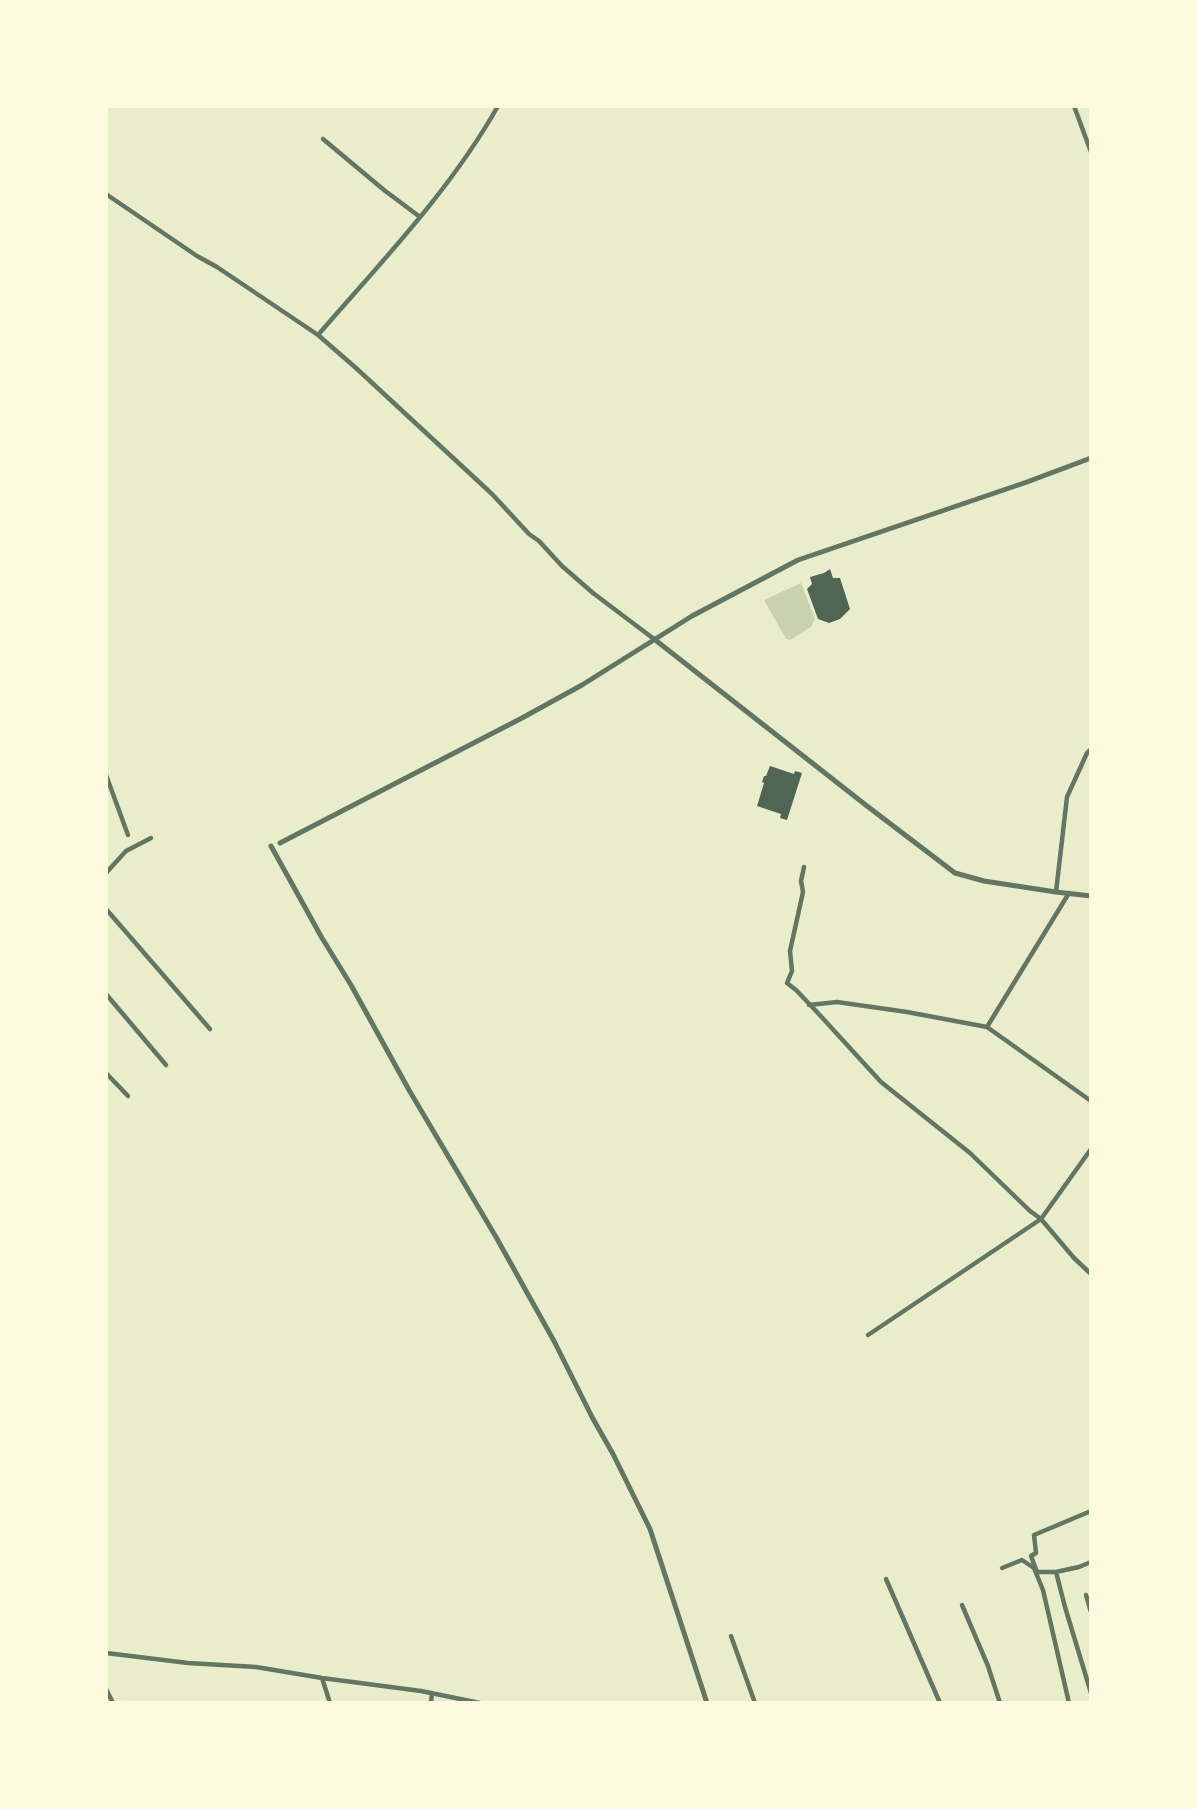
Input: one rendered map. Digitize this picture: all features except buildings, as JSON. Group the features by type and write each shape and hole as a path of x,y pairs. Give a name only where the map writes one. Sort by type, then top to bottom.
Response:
{"street":[{"path":"318,335 420,217 475,146 498,106"},
{"path":"1074,106 1091,152"},
{"path":"323,139 384,190 420,217"},
{"path":"106,194 318,335 492,494 529,534 539,541 562,566 593,593 859,800 955,872 984,881 1091,896"},
{"path":"280,843 530,713 723,599 798,560 1091,458"},
{"path":"1056,892 1066,803 1089,751"},
{"path":"1089,751 1091,761"},
{"path":"106,775 128,835"},
{"path":"106,873 126,851 151,838"},
{"path":"272,846 322,938 496,1237 554,1341 613,1454 650,1529 706,1703"},
{"path":"804,867 801,881 803,892 790,951 792,972 787,983 796,990 881,1082 970,1153 1030,1211 1041,1219 1074,1258 1091,1274"},
{"path":"987,1027 1069,893"},
{"path":"106,909 210,1029"},
{"path":"106,994 166,1065"},
{"path":"809,1004 837,1002 907,1012 987,1027 1091,1101"},
{"path":"106,1073 128,1096"},
{"path":"868,1335 1041,1219 1091,1149"},
{"path":"1091,1511 1034,1535 1036,1553 1031,1556 1038,1572 1056,1572 1079,1567 1091,1562"},
{"path":"1002,1568 1022,1560 1034,1568 1043,1590 1069,1703"},
{"path":"1056,1572 1091,1693"},
{"path":"886,1579 940,1703"},
{"path":"1086,1595 1091,1612"},
{"path":"962,1605 988,1666 1000,1703"},
{"path":"731,1636 755,1703"},
{"path":"106,1653 188,1663 256,1667 432,1693 480,1703"},
{"path":"322,1678 330,1703"},
{"path":"106,1689 112,1703"},
{"path":"431,1703 432,1693"}],"green space":[{"path":"801,583 815,619 811,627 790,640 786,639 764,600"}]}
